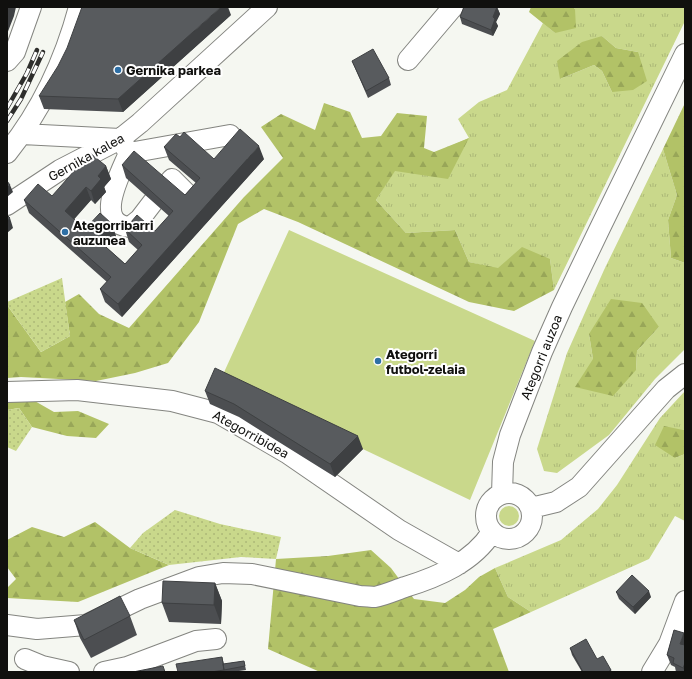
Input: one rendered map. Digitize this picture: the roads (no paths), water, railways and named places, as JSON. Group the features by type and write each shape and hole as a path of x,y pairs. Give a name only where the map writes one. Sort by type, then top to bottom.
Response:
{"street":[{"path":"7,62 15,52 31,7"},
{"path":"7,153 22,134 47,90 66,48 79,7"},
{"path":"408,60 453,7"},
{"name":"Gernika kalea","path":"7,205 60,170 125,146 140,123 264,9"},
{"name":"Ategorri auzoa","path":"502,494 503,462 510,434 545,346 601,226 685,54"},
{"path":"22,134 125,146 230,135"},
{"path":"125,146 112,197 111,211 113,219 122,227 130,227 140,219 153,202"},
{"path":"165,187 172,179 191,198"},
{"path":"532,508 556,502 579,487 666,389 685,374"},
{"name":"Ategorribidea","path":"7,392 77,390 172,401 218,413 287,453 399,530 451,560"},
{"path":"7,625 33,629 86,625 140,599 199,577 223,574 252,574 360,596 375,597 428,580 451,560 486,539 498,537 506,540 521,537 532,524 533,516 532,508 523,497 516,494 502,494 495,497 486,510 488,525 486,539"},
{"path":"652,672 669,644 685,601"},
{"path":"33,629 24,666 42,666 69,672"},
{"path":"104,672 127,667 196,641 216,639"}],"railway":[{"path":"7,108 27,73 37,50"},
{"path":"7,121 21,99 43,52"}],"place":[{"name":"Gernika parkea","path":"118,70"},
{"name":"Ategorribarri auzunea","path":"65,232"},
{"name":"Ategorri futbol-zelaia","path":"378,361"}]}
